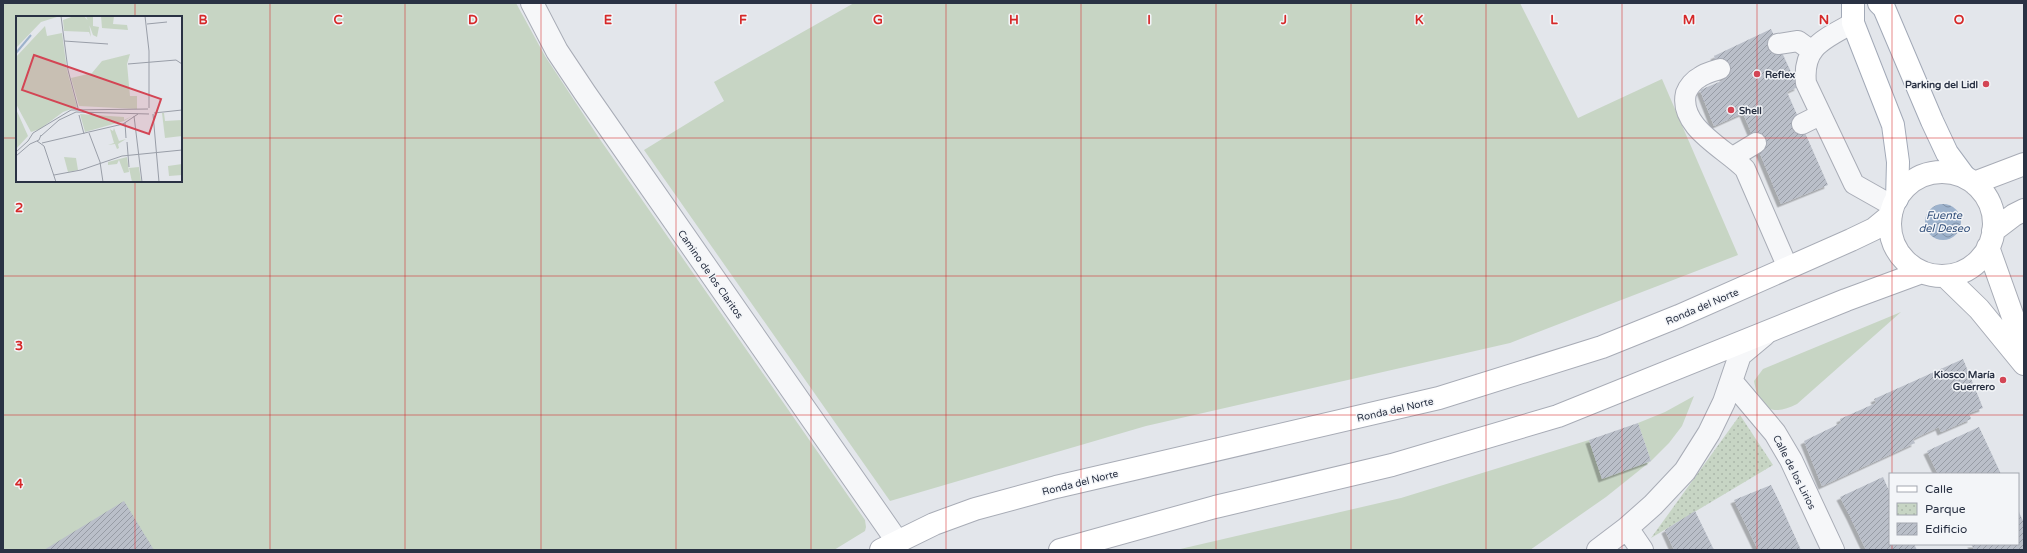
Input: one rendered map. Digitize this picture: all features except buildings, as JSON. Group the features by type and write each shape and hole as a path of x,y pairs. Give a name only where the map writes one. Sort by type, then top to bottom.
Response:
{"main road":[{"path":"1879,3 1884,8 1947,153 1969,180 1986,196 1990,205 1994,224 1991,239 2024,348"},
{"path":"1853,13 1893,125 1898,162 1891,233 1896,249 1907,263 1922,272 1946,276 1963,272 1978,262 1991,239 2014,215 2024,210"},
{"path":"1894,207 1906,187 1926,175 1943,172 1969,180 2024,164"},
{"name":"Ronda del Norte","path":"890,546 934,524 976,510 1056,487 1439,398 1602,347 1679,316 1874,229 1894,207"},
{"path":"1060,550 1215,507 1392,464 1558,416 1882,285 1922,272"},
{"path":"1946,276 1979,309 2024,364"}],"street":[{"name":"Camino de los Claritos","path":"532,3 557,51 890,546"},
{"path":"1598,550 1628,528 1665,494 1685,470 1709,433 1732,382 1740,355 1769,331"},
{"name":"Calle de los Lirios","path":"1732,382 1775,433 1791,460 1833,550"},
{"path":"1628,528 1642,550"}],"lane":[{"path":"1853,13 1822,40 1812,51 1807,59 1805,71 1806,83 1854,184 1894,207"},
{"path":"1778,44 1798,42 1806,45 1812,51"},
{"path":"1720,69 1700,77 1687,90 1685,108 1688,117 1717,147 1733,157 1745,169 1788,268"},
{"path":"1802,124 1820,115"},
{"path":"1733,157 1756,143"}],"green space":[{"path":"3,3 516,3 545,56 599,138 865,520 865,531 834,550 3,550"},
{"path":"854,3 1520,3 1578,118 1662,79 1738,255 1510,343 1146,426 890,501 644,150 724,101 714,82"},
{"path":"1901,312 1797,404 1780,410 1773,410 1763,404 1759,398 1754,381 1763,369"},
{"path":"1694,396 1682,426 1669,443 1651,461 1638,423 1665,412"},
{"path":"1740,415 1773,465 1651,538"},
{"path":"1589,440 1602,478 1651,461 1606,497 1530,550 1176,550 1401,498"}],"water":[{"name":"Fuente del Deseo","path":"1947,204 1956,209 1960,215 1960,229 1956,235 1947,240 1939,240 1930,235 1926,229 1925,218 1930,209 1936,205"}],"place":[{"name":"Reflex","path":"1757,74"},
{"name":"Parking del Lidl","path":"1986,84"},
{"name":"Shell","path":"1731,110"},
{"name":"Kiosco María Guerrero","path":"2003,380"}]}
